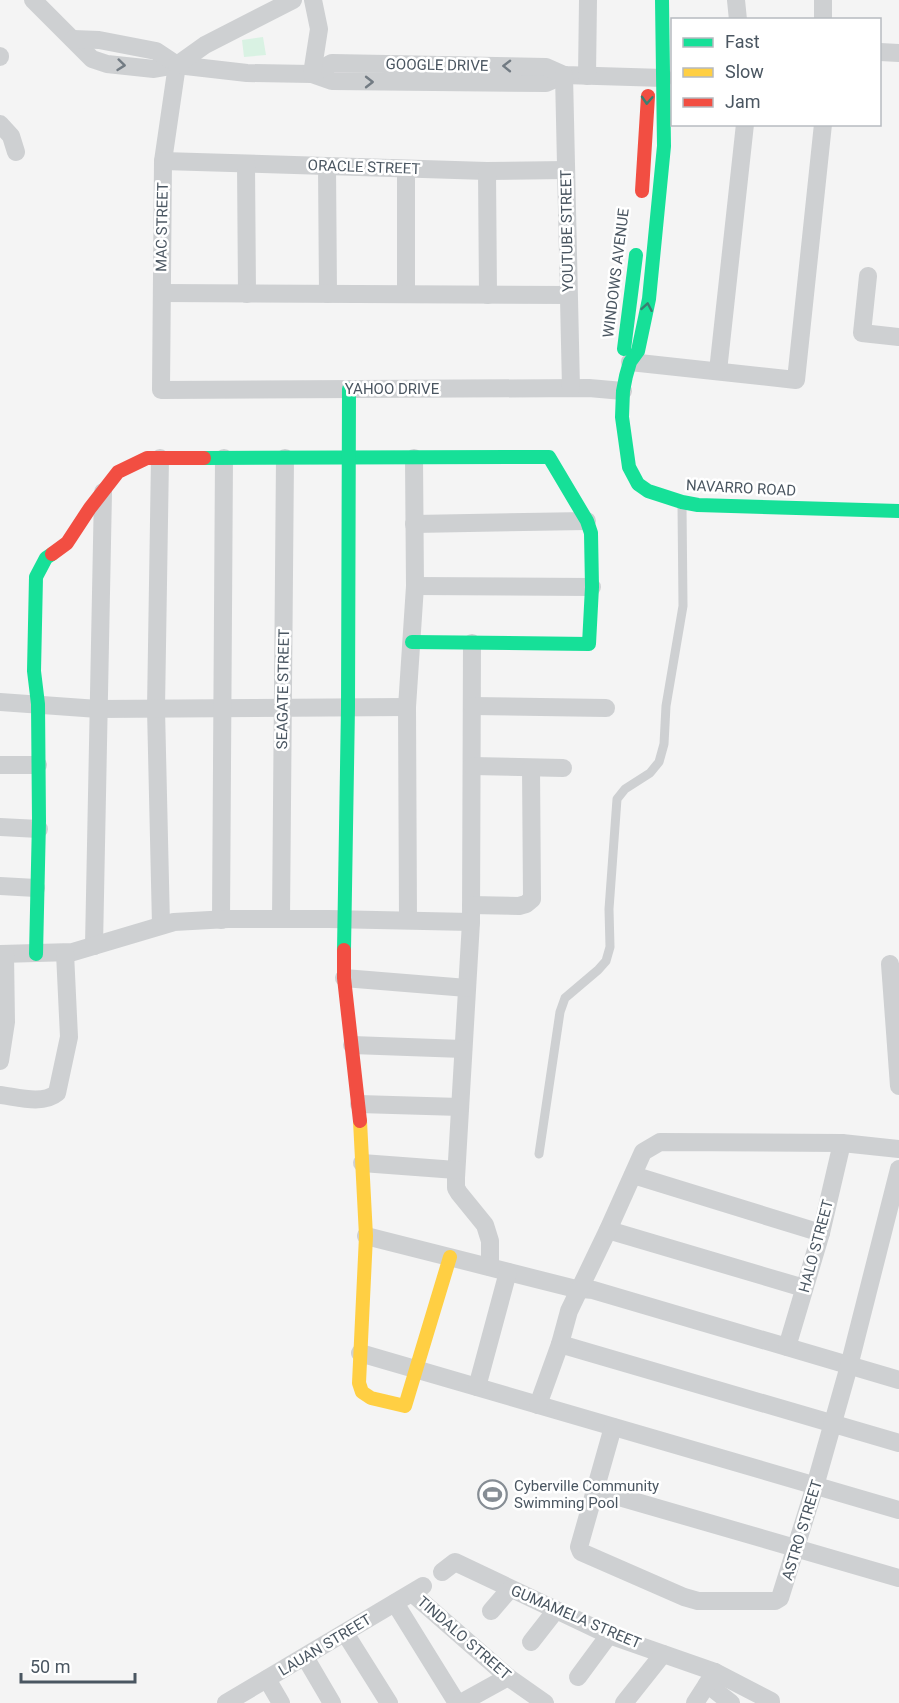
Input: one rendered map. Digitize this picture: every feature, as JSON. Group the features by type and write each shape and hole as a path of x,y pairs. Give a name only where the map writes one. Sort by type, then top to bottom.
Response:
{"street":[{"name":"GOOGLE DRIVE","path":"33,0 92,59 107,64 154,69 177,65 247,73 312,74 332,81 546,83 564,75 654,74"},
{"path":"177,65 205,45 293,0"},
{"path":"312,74 320,29 313,0"},
{"path":"587,76 588,0"},
{"name":"WINDOWS AVENUE","path":"641,203 662,0"},
{"path":"736,0 738,18"},
{"path":"823,0 823,18"},
{"path":"881,52 899,53"},
{"name":"MAC STREET","path":"161,390 163,161 177,65"},
{"name":"WINDOWS AVENUE","path":"638,236 624,349 630,362 638,351 649,299 664,146 654,74"},
{"name":"YOUTUBE STREET","path":"564,75 571,388"},
{"path":"0,124 11,136 16,152"},
{"path":"718,371 745,126"},
{"path":"630,362 796,380 823,126"},
{"name":"ORACLE STREET","path":"163,161 488,171 566,170"},
{"path":"246,164 247,294"},
{"path":"327,166 328,294"},
{"path":"406,168 406,294"},
{"path":"488,171 488,295"},
{"path":"868,276 862,333 899,338"},
{"path":"162,293 568,295"},
{"name":"NAVARRO ROAD","path":"630,362 623,391 622,417 629,467 639,484 648,491 698,505 899,511"},
{"name":"YAHOO DRIVE","path":"161,390 592,388 623,391"},
{"path":"349,389 344,978 359,1104 366,1236 359,1383 362,1392 370,1398 405,1406 450,1257"},
{"path":"36,954 39,829 38,704 34,671 36,577 46,558 67,543 118,472 147,458 549,457 587,521 591,533 592,587 589,644 412,642"},
{"path":"160,458 156,709 161,925"},
{"path":"221,920 224,458"},
{"name":"SEAGATE STREET","path":"281,919 285,458"},
{"path":"408,920 406,707 415,586 414,458"},
{"path":"94,946 103,492"},
{"path":"414,524 587,521"},
{"path":"415,586 592,587"},
{"path":"472,643 471,914 456,1188 485,1225 499,1269 477,1387"},
{"path":"0,702 98,709 406,707"},
{"path":"472,706 606,708"},
{"path":"0,765 38,765"},
{"path":"472,766 563,768"},
{"path":"0,1061 6,1022 3,954 64,953 174,922 281,919 408,920 471,914 526,904 532,899 531,768"},
{"path":"0,827 39,829"},
{"path":"0,886 36,888"},
{"path":"0,1095 32,1099 52,1097 57,1093 69,1037 64,953"},
{"path":"890,964 896,1007 899,1075"},
{"path":"344,978 467,988"},
{"path":"352,1045 463,1049"},
{"path":"359,1104 460,1107"},
{"path":"538,1405 569,1311 582,1288 643,1152 660,1142 842,1143 899,1149"},
{"name":"HALO STREET","path":"787,1347 821,1233 842,1143"},
{"path":"362,1163 456,1170"},
{"name":"ASTRO STREET","path":"613,1427 579,1547 581,1552 684,1598 775,1601 780,1598 833,1424 899,1169"},
{"path":"633,1175 821,1233"},
{"path":"608,1230 804,1288"},
{"path":"366,1236 572,1288 582,1288 899,1380"},
{"path":"560,1344 899,1443"},
{"path":"360,1353 899,1510"},
{"path":"595,1490 899,1578"},
{"name":"GUMAMELA STREET","path":"442,1572 455,1562 609,1635 663,1654 711,1678"},
{"name":"LAUAN STREET","path":"226,1703 418,1589"},
{"name":"TINDALO STREET","path":"418,1589 508,1677 544,1703"},
{"path":"491,1611 510,1589"},
{"path":"395,1603 459,1703 508,1677"},
{"path":"531,1642 556,1610"},
{"path":"345,1633 390,1703"},
{"path":"578,1677 609,1635"},
{"path":"624,1703 663,1654"},
{"path":"305,1657 332,1703"},
{"path":"694,1703 711,1678"},
{"path":"711,1678 731,1703"},
{"path":"711,1678 771,1701 771,1703"},
{"path":"267,1679 281,1703"}],"lane":[{"path":"539,1154 560,1012 565,998 606,961 610,948 609,909 617,799 626,789 650,773 659,762 664,744 666,706 683,606 682,502"}],"green space":[{"path":"263,37 266,55 244,57 242,40"}],"traffic: fast":[{"path":"662,0 664,146 649,299 638,351 630,362 623,391 622,417 629,467 638,484 648,491 698,505 899,511"},
{"path":"624,349 636,255"},
{"path":"344,950 348,707 349,389"},
{"path":"204,458 549,457 587,521 591,533 592,587 589,644 412,642"},
{"path":"36,954 39,821 38,704 34,671 36,577 46,558 52,554"}],"traffic: slow":[{"path":"360,1121 366,1236 359,1383 362,1392 371,1398 405,1406 450,1257"}],"traffic: jam":[{"path":"642,191 648,96"},
{"path":"52,554 67,543 118,472 147,458 204,458"},
{"path":"344,950 344,978 360,1121"}],"place":[{"name":"Cyberville Community Swimming Pool","path":"493,1495"}]}
